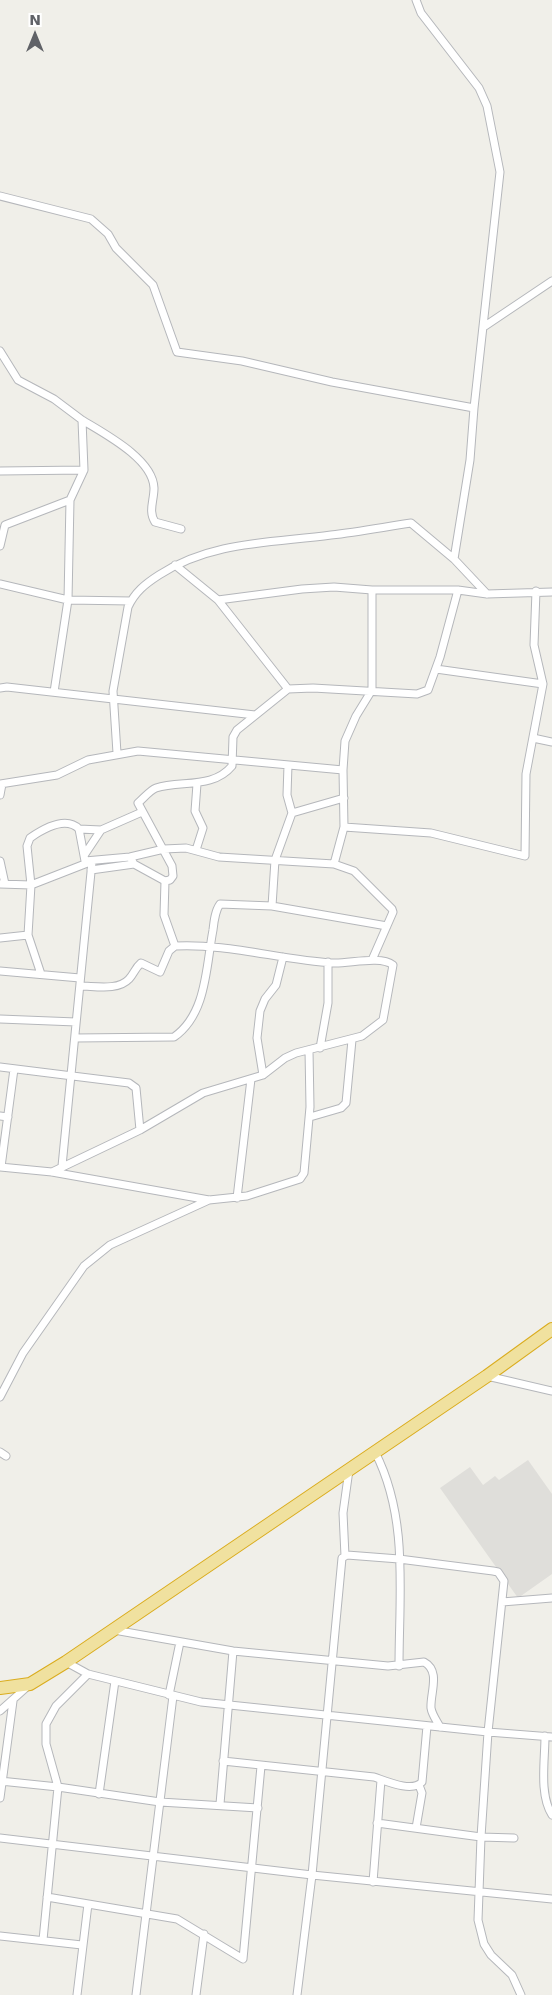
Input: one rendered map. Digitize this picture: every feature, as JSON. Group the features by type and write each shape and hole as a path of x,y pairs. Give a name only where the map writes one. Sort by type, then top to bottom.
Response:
{"highway":[{"path":"0,1688 30,1684 66,1662 376,1452 552,1329"}],"street":[{"path":"416,0 421,13 478,88 488,106 500,172 470,460 454,559"},
{"path":"0,196 91,219 108,234 116,248 153,285 177,352 242,360 332,382 474,408"},
{"path":"485,326 552,281"},
{"path":"0,351 18,380 54,399 82,420 114,439 148,467 154,487 151,515 156,522 181,529"},
{"path":"54,692 68,600 70,500 84,470 82,420"},
{"path":"0,471 84,470"},
{"path":"0,546 5,525 70,500"},
{"path":"117,753 113,699 131,601 144,584 175,564 231,546 331,535 411,523 454,559 487,594"},
{"path":"175,564 218,600 288,689"},
{"path":"0,584 68,600 131,601"},
{"path":"218,600 302,589 334,587 372,590 458,590 487,594 552,592"},
{"path":"334,864 344,827 343,770 348,734 372,690 372,590"},
{"path":"0,861 2,884 31,885 87,859 132,860 165,881 170,880 173,876 172,866 138,804 155,788 197,784 223,775 231,768 234,734 288,689 372,690 422,693 428,690 436,669 458,590"},
{"path":"344,827 431,833 526,856 526,774 543,684 534,645 536,591"},
{"path":"436,669 543,684"},
{"path":"0,688 54,692 255,715"},
{"path":"533,738 552,742"},
{"path":"0,795 1,784 57,775 88,760 117,753 160,751 232,761 343,770"},
{"path":"272,906 275,860 292,813 287,795 288,765"},
{"path":"196,850 203,828 195,811 197,784"},
{"path":"292,813 344,798"},
{"path":"41,974 28,935 31,885 28,846 30,838 52,826 71,823 79,829 101,830 142,812"},
{"path":"62,1166 91,870 79,829"},
{"path":"87,859 101,830"},
{"path":"91,870 132,860 164,849 196,850 219,857 334,864 354,871 390,906 393,912 372,960"},
{"path":"165,881 164,915 175,946"},
{"path":"74,1038 174,1037 189,1023 196,1009 205,982 209,948 217,908 220,904 272,906 387,926"},
{"path":"0,938 28,935"},
{"path":"52,1172 140,1130 203,1093 263,1075 285,1058 308,1050 352,1040 381,1024 393,964 372,960 328,962 209,948 175,946 169,950 160,972 141,963 123,984 114,986 80,986"},
{"path":"263,1075 257,1038 260,1011 265,999 276,985 283,957"},
{"path":"320,1048 328,1003 328,962"},
{"path":"0,971 80,978"},
{"path":"0,1019 76,1022"},
{"path":"310,1117 341,1108 346,1103 352,1040"},
{"path":"14,1069 1,1167 52,1172 209,1200 256,1194 303,1176 310,1117 308,1050"},
{"path":"0,1067 129,1083 134,1086 140,1130"},
{"path":"236,1198 251,1079"},
{"path":"0,1116 8,1117"},
{"path":"0,1397 23,1353 84,1266 110,1245 209,1200"},
{"path":"486,1376 552,1391"},
{"path":"376,1452 392,1494 398,1530 399,1666"},
{"path":"297,1995 312,1875 342,1558 345,1556 343,1513 349,1469"},
{"path":"345,1556 399,1559 498,1572 504,1581 488,1732 478,1892 478,1926 481,1938 491,1955 512,1975 521,1995"},
{"path":"502,1602 552,1598"},
{"path":"114,1630 233,1651 399,1666 418,1662 426,1664 431,1668 434,1681 431,1709 440,1727"},
{"path":"136,1995 154,1855 171,1696 180,1642"},
{"path":"220,1804 233,1651"},
{"path":"66,1662 88,1674 171,1696 227,1705 549,1737 548,1808 552,1815"},
{"path":"43,1940 58,1787 46,1744 46,1724 56,1706 88,1674"},
{"path":"99,1794 115,1681"},
{"path":"0,1711 30,1684"},
{"path":"0,1798 13,1701"},
{"path":"419,1785 422,1782 427,1726"},
{"path":"223,1761 322,1772 381,1780 395,1784 419,1785"},
{"path":"47,1897 178,1919 243,1959 261,1766"},
{"path":"373,1882 381,1780"},
{"path":"1,1781 58,1787 160,1802 220,1804 258,1808"},
{"path":"416,1828 422,1793 419,1785"},
{"path":"377,1823 481,1837 514,1838"},
{"path":"0,1838 373,1882 552,1900"},
{"path":"77,1995 88,1904"},
{"path":"196,1995 204,1934"},
{"path":"0,1936 82,1945"}],"shaded area":[{"path":"528,1460 552,1494 552,1574 518,1598 440,1488 470,1467 483,1485 495,1476 499,1480"}]}
